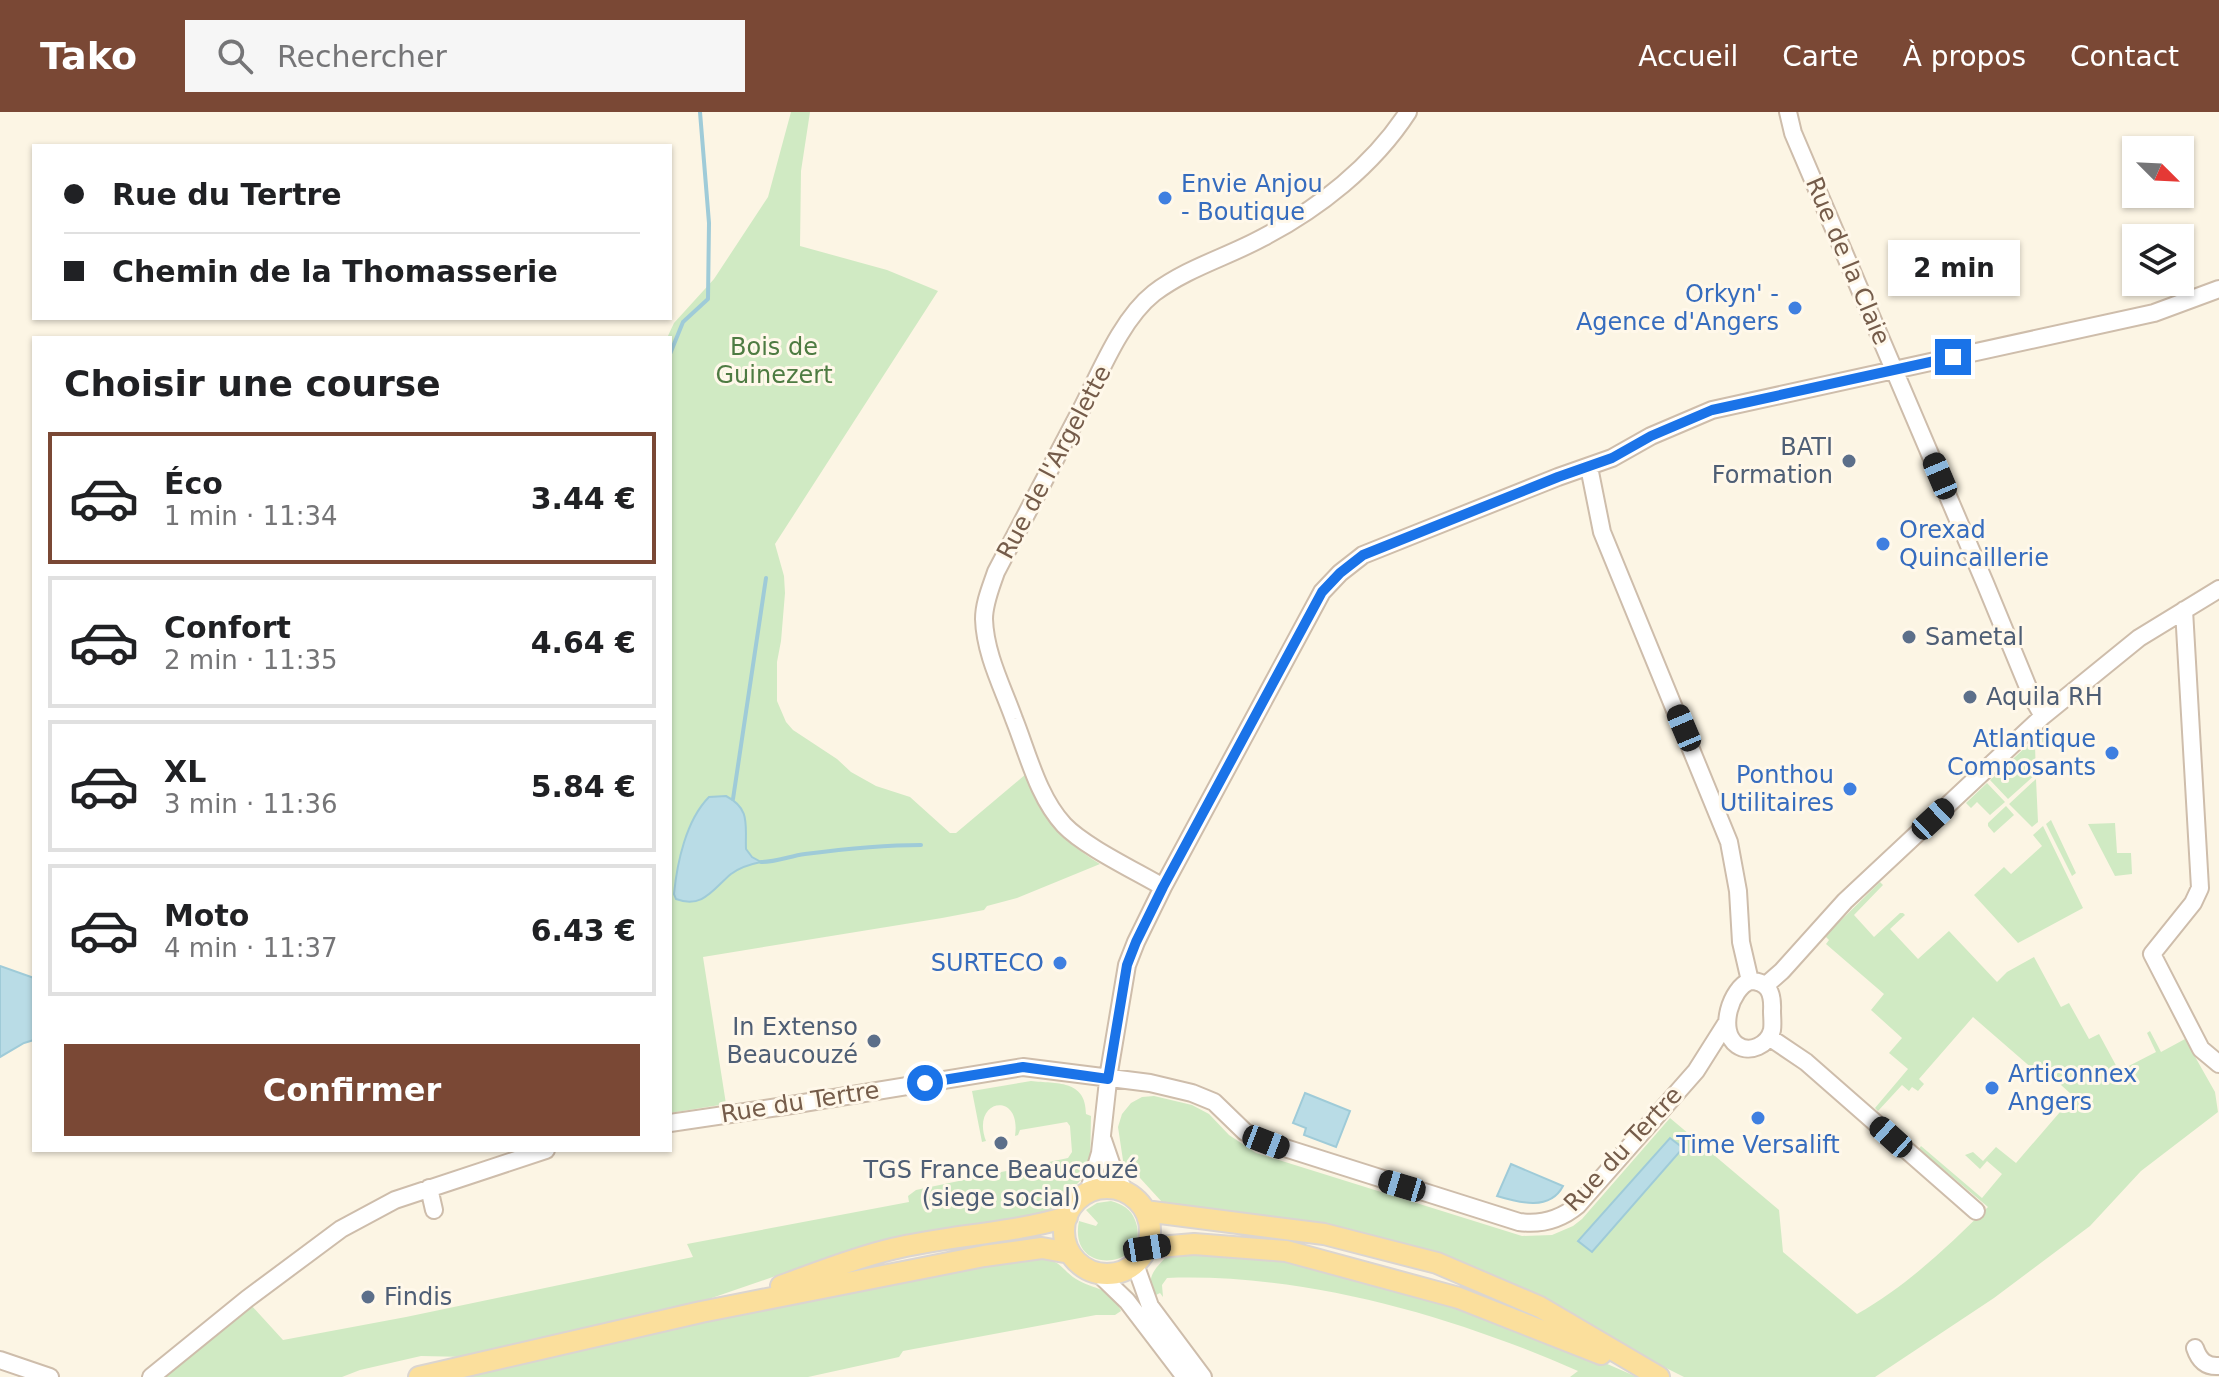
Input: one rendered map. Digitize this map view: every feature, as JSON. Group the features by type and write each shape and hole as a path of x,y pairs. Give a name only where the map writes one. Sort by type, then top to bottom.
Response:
{"main road":[{"path":"1141,1256 1150,1230 1145,1211 1137,1200 1126,1193 1105,1188 1088,1193 1073,1205 1064,1235 1070,1253 1082,1266 1098,1273 1118,1273 1141,1256 1173,1244 1286,1251 1459,1298 1659,1377"},
{"path":"1145,1211 1324,1234 1437,1263 1540,1307 1659,1377"},
{"path":"701,1312 890,1249 991,1231 1021,1229 1067,1217"},
{"path":"419,1377 701,1312 984,1256 1042,1248 1070,1253"}],"street":[{"name":"Rue de l'Argelette","path":"1163,887 1082,839 1065,826 1054,811 1036,776 993,663 984,618 988,594 996,572 1133,315 1153,294 1177,278 1263,238 1302,215 1333,192 1381,146 1408,112"},
{"name":"Rue de la Claie","path":"1788,112 1793,133 2032,697 2043,716"},
{"path":"1088,1193 1102,1138 1108,1079 1127,965 1136,942 1322,592 1340,573 1363,555 1612,458 1651,436 1712,410 2154,313 2219,289"},
{"path":"1589,467 1602,532 1729,842 1738,891 1743,951 1758,983 1773,998 1769,1037 1760,1046 1743,1047 1730,1038 1727,1022 1736,991 1741,985 1758,983 1782,971 1845,901 2043,716 2139,638 2219,589"},
{"path":"2184,610 2200,888 2193,903 2152,954 2201,1049 2219,1064"},
{"name":"Rue du Tertre","path":"672,1123 1023,1067 1150,1083 1192,1093 1214,1102 1245,1132 1292,1152 1519,1222 1535,1224 1556,1219 1578,1205 1696,1071 1727,1022"},
{"path":"1769,1037 1806,1062 1976,1211"},
{"name":"Rue du Tertre","path":"1696,1071 1721,1053 1743,1047"},
{"path":"1102,1138 1114,1172 1126,1193"},
{"path":"151,1377 247,1299 341,1229 376,1208 540,1152"},
{"path":"429,1188 434,1210"},
{"path":"1141,1256 1150,1306 1203,1377"},
{"path":"1098,1273 1117,1289 1185,1377"},
{"path":"2195,1348 2205,1364 2219,1366"},
{"path":"0,1360 50,1377"}],"green space":[{"name":"Bois de Guinezert","path":"791,112 810,112 801,171 800,246 887,270 938,291 775,544 784,576 785,593 777,662 777,701 786,722 851,772 876,786 910,797 950,833 956,833 1026,774 1054,826 1073,845 1100,864 1017,898 987,906 984,910 703,957 726,1104 672,1113 672,336 668,336 674,323 714,279 768,197"},
{"path":"2042,732 2048,745 2035,746 2036,774 2008,799 1990,780"},
{"path":"2036,779 2038,822 2032,827 2009,804"},
{"path":"1987,783 2005,802 1990,815 1977,802 1971,808 1966,803"},
{"path":"2006,806 2014,815 1994,833 1988,823"},
{"path":"2051,820 2076,873 2072,876 2046,824"},
{"path":"2115,823 2117,853 2131,853 2132,874 2115,876 2088,824"},
{"path":"2043,826 2083,908 2018,943 1974,895 2004,867 2011,874 2042,846 2033,835"},
{"path":"1880,882 1883,885 1854,915 1874,937 1903,913 1905,915 1890,929 1918,959 1949,931 1997,982 2007,972 2034,957 2061,1007 2069,1003 2089,1039 2099,1034 2119,1071 2156,1052 2147,1033 2150,1031 2161,1052 2185,1039 2215,1092 2218,1112 2141,1171 2090,1226 1994,1298 1875,1377 1684,1377 1493,1281 1171,1207 1124,1167 1118,1127 1122,1114 1131,1103 1142,1097 1154,1096 1192,1105 1209,1114 1229,1135 1256,1153 1522,1236 1552,1235 1582,1219 1670,1118 1779,1210 1783,1252 1857,1314 1910,1278 1988,1207 1919,1149 1921,1146 1982,1198 2002,1174 1987,1161 1980,1169 1965,1155 1973,1152 1983,1161 1996,1147 2016,1163 2072,1098 2051,1076 2054,1070 2046,1062 2034,1070 1973,1017 1919,1079 1924,1084 1918,1091 1912,1087 1909,1091 1902,1085 1878,1111 1875,1108 1908,1069 1889,1053 1902,1038 1871,1010 1884,994 1826,944 1829,940 1825,936"},
{"path":"1031,1081 1075,1089 1085,1103 1086,1114 1091,1116 1088,1173 1047,1214 846,1255 668,1313 467,1357 421,1356 342,1377 163,1377 250,1304 283,1340 693,1257 687,1244 909,1202 908,1196 916,1190 1068,1158 1072,1152 1067,1122 1020,1130 1015,1136 1015,1121 1005,1106 990,1109 985,1116 983,1127 986,1141 982,1142 972,1091"},
{"path":"1111,1201 1131,1213 1138,1236 1133,1249 1122,1257 1096,1259 1085,1252 1079,1240 1079,1221 1096,1226 1098,1223 1086,1210 1097,1203"},
{"path":"1199,1248 1241,1252 1353,1272 1557,1342 1637,1377 1570,1377 1578,1371 1481,1333 1378,1302 1325,1291 1219,1278 1167,1278 1162,1285 1163,1297 1160,1293 1156,1295 1151,1279 1167,1256 1198,1255"},
{"path":"1044,1258 1058,1264 1083,1283 1108,1293 1121,1311 1115,1315 1096,1315 903,1351 899,1357 808,1377 466,1377 471,1373 927,1273"}],"water":[{"path":"726,796 740,806 746,825 746,849 761,862 734,872 701,899 676,899 674,894 680,856 694,818 709,797"},
{"path":"0,966 32,977 32,1041 0,1057"},
{"path":"1305,1093 1350,1111 1336,1147 1304,1135 1306,1128 1293,1123"},
{"path":"1670,1138 1683,1148 1592,1252 1578,1241"},
{"path":"1511,1164 1563,1186 1557,1194 1542,1202 1525,1203 1497,1196"}],"waterway":[{"path":"672,349 683,322 708,299 709,223 700,112"},
{"path":"733,799 766,578"},
{"path":"761,862 834,850 921,845"}],"place":[{"name":"Envie Anjou - Boutique","path":"1165,198"},
{"name":"Orkyn' - Agence d'Angers","path":"1795,308"},
{"name":"BATI Formation","path":"1849,461"},
{"name":"Orexad Quincaillerie","path":"1883,544"},
{"name":"Sametal","path":"1909,637"},
{"name":"Aquila RH","path":"1970,697"},
{"name":"Atlantique Composants","path":"2112,753"},
{"name":"Ponthou Utilitaires","path":"1850,789"},
{"name":"SURTECO","path":"1060,963"},
{"name":"In Extenso Beaucouzé","path":"874,1041"},
{"name":"Articonnex Angers","path":"1992,1088"},
{"name":"Time Versalift","path":"1758,1118"},
{"name":"TGS France Beaucouzé (siege social)","path":"1001,1143"},
{"name":"Findis","path":"368,1297"}],"route":[{"path":"925,1083 1023,1067 1108,1079 1127,965 1136,942 1322,592 1363,555 1612,458 1651,436 1712,410 1953,357"}]}
